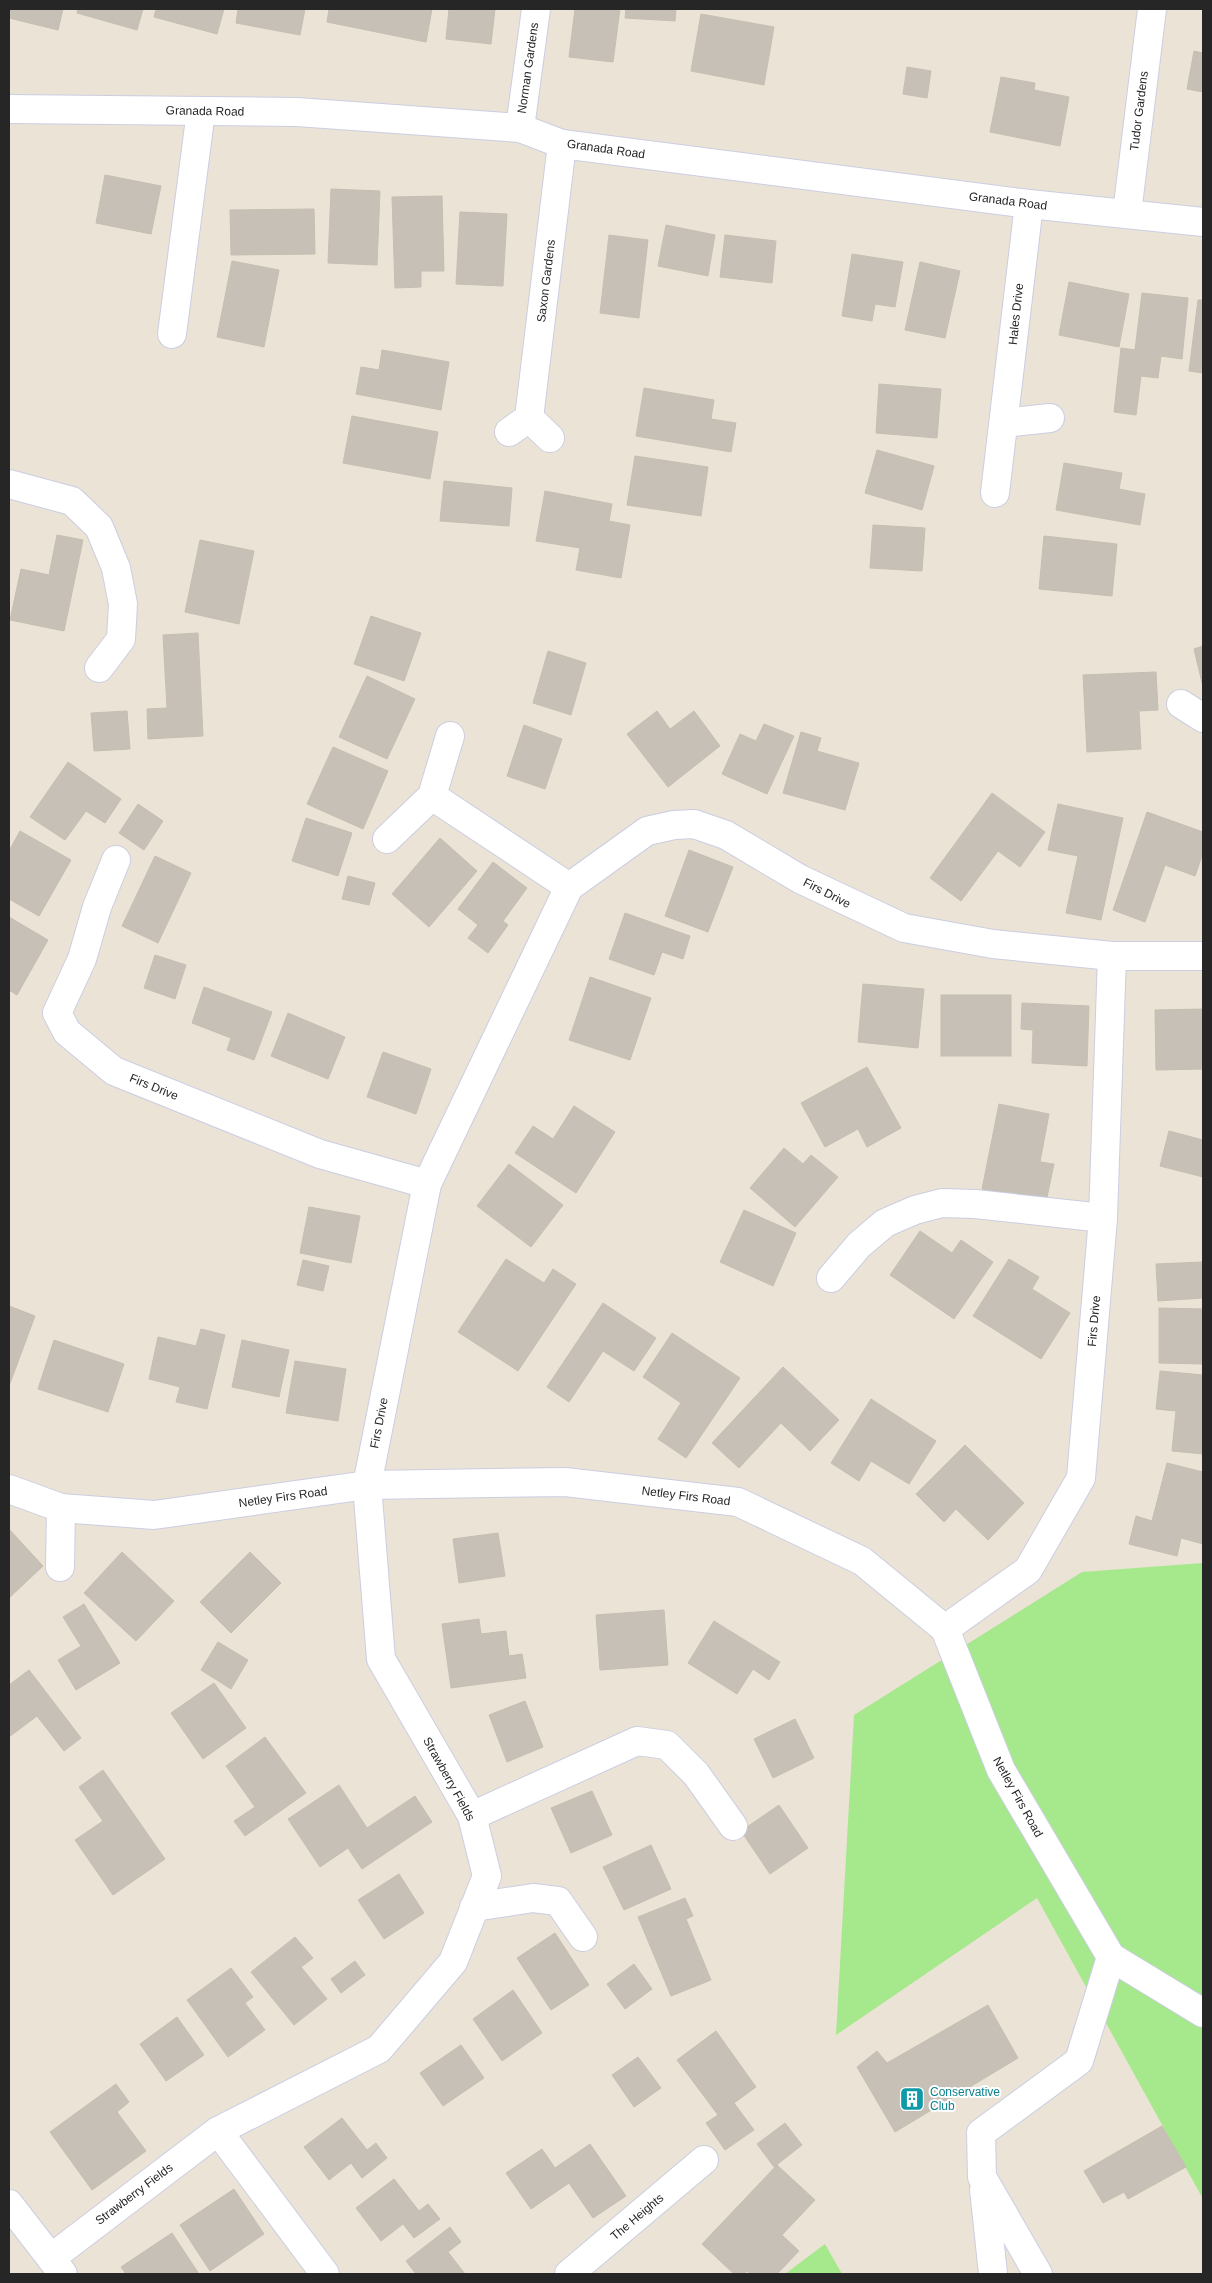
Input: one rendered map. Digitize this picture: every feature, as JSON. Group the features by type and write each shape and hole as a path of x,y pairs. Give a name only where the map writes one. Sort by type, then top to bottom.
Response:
{"street":[{"name":"Norman Gardens","path":"520,128 536,9"},
{"name":"Tudor Gardens","path":"1127,213 1152,9"},
{"name":"Granada Road","path":"9,109 297,112 520,128 562,144 1029,204 1203,222"},
{"path":"172,334 201,111"},
{"name":"Saxon Gardens","path":"550,438 519,425 562,144"},
{"name":"Hales Drive","path":"995,493 1029,204"},
{"path":"1004,423 1050,418"},
{"path":"9,484 72,501 99,527 116,568 123,604 121,640 99,668"},
{"path":"1181,704 1203,718"},
{"path":"387,839 432,796 450,736"},
{"path":"432,796 569,886"},
{"name":"Firs Drive","path":"367,1485 427,1184 569,886 648,831 674,825 694,824 726,835 800,879 904,928 993,944 1112,956 1203,956"},
{"name":"Firs Drive","path":"116,860 97,908 82,959 57,1013 67,1032 114,1071 320,1154 427,1184"},
{"name":"Firs Drive","path":"945,1629 1028,1570 1081,1478 1103,1218 1112,956"},
{"path":"831,1278 859,1245 885,1223 915,1210 942,1203 975,1204 1103,1218"},
{"name":"Netley Firs Road","path":"9,1489 61,1508 154,1515 367,1485 565,1482 738,1502 862,1561 945,1629 1001,1770 1111,1957 1203,2013"},
{"name":"Strawberry Fields","path":"57,2266 218,2131 379,2049 453,1962 487,1876 472,1816 381,1658 367,1485"},
{"path":"60,1566 61,1508"},
{"path":"472,1816 637,1741 667,1746 696,1774 733,1826"},
{"path":"474,1908 533,1898 558,1901 583,1937"},
{"path":"993,2274 982,2177 981,2134 1078,2061 1111,1957"},
{"path":"218,2131 325,2274"},
{"name":"The Heights","path":"570,2274 704,2160"},
{"path":"982,2177 1038,2274"},
{"path":"9,2204 57,2266"}],"green space":[{"path":"1203,1563 1203,2199 1037,1898 836,2035 854,1715 1082,1572"},
{"path":"825,2244 842,2274 785,2274"}],"building":[{"path":"9,9 63,9 58,30 9,18"},
{"path":"78,9 143,9 137,30 77,13"},
{"path":"156,9 224,9 217,34 154,17"},
{"path":"238,9 305,9 300,35 236,23"},
{"path":"329,9 432,9 426,42 327,22"},
{"path":"449,9 495,9 491,44 446,39"},
{"path":"575,9 620,9 613,62 569,57"},
{"path":"626,9 676,9 675,21 625,18"},
{"path":"701,14 774,27 764,85 691,71"},
{"path":"1194,51 1203,53 1203,92 1187,89"},
{"path":"907,67 931,71 927,98 903,94"},
{"path":"1001,77 1035,83 1034,90 1069,97 1060,146 990,132"},
{"path":"105,175 161,186 151,234 96,223"},
{"path":"331,189 380,191 377,265 328,263"},
{"path":"442,196 444,271 421,271 421,287 395,288 392,197"},
{"path":"314,209 315,254 231,255 230,210"},
{"path":"460,212 507,214 503,286 456,284"},
{"path":"666,225 715,235 708,276 658,266"},
{"path":"609,235 648,240 639,318 600,313"},
{"path":"725,235 776,241 772,283 720,277"},
{"path":"852,254 903,262 895,307 875,304 872,321 842,316"},
{"path":"232,261 279,270 264,347 217,337"},
{"path":"920,262 960,271 945,338 905,330"},
{"path":"1069,282 1129,294 1119,347 1059,335"},
{"path":"1142,293 1188,298 1182,359 1161,356 1158,378 1141,376 1136,415 1114,412 1121,348 1135,350"},
{"path":"1198,300 1203,300 1203,373 1189,371"},
{"path":"382,350 449,362 441,410 356,394 361,367 379,370"},
{"path":"879,384 941,389 937,438 876,433"},
{"path":"644,388 714,400 711,419 736,423 731,452 636,436"},
{"path":"352,416 438,432 430,479 343,463"},
{"path":"877,450 934,466 922,510 865,493"},
{"path":"635,456 708,467 701,516 627,505"},
{"path":"1064,463 1122,473 1119,489 1145,494 1140,525 1056,510"},
{"path":"444,481 512,488 509,526 440,521"},
{"path":"545,491 612,504 609,521 630,525 621,578 576,570 580,548 536,541"},
{"path":"873,525 925,528 922,571 870,568"},
{"path":"57,535 83,540 64,631 10,620 21,569 49,575"},
{"path":"1044,536 1117,544 1112,596 1039,589"},
{"path":"200,540 254,551 239,624 185,612"},
{"path":"371,616 421,633 404,681 354,664"},
{"path":"198,633 203,736 148,739 147,709 167,708 163,635"},
{"path":"1203,646 1203,687 1194,649"},
{"path":"548,651 586,663 571,715 533,703"},
{"path":"1156,672 1158,710 1139,711 1141,749 1087,752 1083,675"},
{"path":"367,676 415,699 387,759 339,737"},
{"path":"127,711 130,749 94,751 91,713"},
{"path":"657,711 670,729 694,711 720,746 668,787 627,734"},
{"path":"764,724 794,736 767,794 722,774 740,734 756,741"},
{"path":"524,725 562,739 545,789 507,776"},
{"path":"801,732 821,738 817,751 859,763 845,810 783,793"},
{"path":"333,747 388,771 363,829 307,804"},
{"path":"68,762 121,799 105,823 86,811 65,840 30,817"},
{"path":"992,793 1045,832 1020,867 998,851 961,901 930,878"},
{"path":"138,804 163,821 144,850 119,833"},
{"path":"1058,804 1123,818 1101,920 1066,913 1078,856 1048,850"},
{"path":"1147,812 1203,832 1203,853 1195,876 1165,865 1145,922 1113,910"},
{"path":"306,818 352,833 338,876 292,861"},
{"path":"20,831 71,860 39,916 9,899 9,851"},
{"path":"440,838 477,871 429,927 392,894"},
{"path":"689,850 733,867 708,932 665,916"},
{"path":"155,856 191,873 158,943 122,926"},
{"path":"493,862 527,888 503,921 508,925 488,953 468,938 478,925 458,909"},
{"path":"348,876 375,883 369,905 342,899"},
{"path":"625,913 690,936 683,959 662,952 654,975 609,959"},
{"path":"9,917 48,940 17,995 9,990"},
{"path":"155,955 186,965 175,999 144,988"},
{"path":"590,977 651,998 630,1060 569,1040"},
{"path":"863,984 924,989 918,1048 858,1042"},
{"path":"204,987 272,1012 254,1060 227,1050 231,1038 192,1023"},
{"path":"941,995 1011,995 1011,1056 941,1056"},
{"path":"1022,1003 1089,1006 1087,1066 1032,1063 1033,1030 1021,1029"},
{"path":"1203,1009 1203,1069 1156,1070 1155,1010"},
{"path":"288,1013 345,1037 328,1079 271,1056"},
{"path":"383,1052 431,1069 416,1114 367,1097"},
{"path":"867,1067 901,1128 867,1147 858,1129 825,1147 801,1103"},
{"path":"999,1104 1049,1114 1040,1162 1054,1164 1046,1202 982,1189"},
{"path":"574,1106 615,1132 576,1193 515,1153 533,1126 553,1139"},
{"path":"1169,1131 1203,1140 1203,1177 1160,1166"},
{"path":"784,1148 803,1164 811,1155 838,1177 795,1227 750,1188"},
{"path":"509,1164 563,1205 531,1247 477,1206"},
{"path":"309,1207 360,1216 351,1263 300,1253"},
{"path":"744,1210 796,1233 773,1286 720,1262"},
{"path":"920,1231 952,1253 961,1240 993,1262 954,1319 890,1275"},
{"path":"506,1259 544,1283 553,1269 576,1284 518,1371 458,1332"},
{"path":"1009,1259 1039,1277 1032,1289 1070,1313 1041,1359 973,1316"},
{"path":"303,1260 329,1266 323,1291 297,1285"},
{"path":"1203,1262 1203,1298 1158,1301 1156,1264"},
{"path":"603,1303 656,1338 634,1371 603,1351 569,1402 547,1387"},
{"path":"9,1306 35,1316 9,1386"},
{"path":"1159,1308 1203,1309 1203,1364 1159,1363"},
{"path":"201,1329 225,1335 207,1409 176,1402 180,1387 149,1379 158,1337 196,1346"},
{"path":"672,1333 740,1378 686,1458 658,1439 681,1403 643,1377"},
{"path":"54,1340 124,1364 108,1412 38,1389"},
{"path":"242,1340 289,1350 279,1397 232,1387"},
{"path":"295,1361 346,1369 338,1421 286,1413"},
{"path":"783,1367 839,1420 810,1451 781,1423 739,1468 712,1443"},
{"path":"1160,1371 1203,1375 1203,1454 1172,1451 1176,1411 1156,1409"},
{"path":"871,1399 936,1441 909,1484 871,1461 859,1481 831,1463"},
{"path":"965,1445 1024,1503 988,1540 956,1509 944,1522 916,1494"},
{"path":"1167,1463 1203,1472 1203,1544 1181,1538 1177,1556 1129,1544 1136,1516 1152,1521"},
{"path":"9,1529 43,1566 9,1598"},
{"path":"498,1533 505,1576 459,1583 453,1539"},
{"path":"122,1552 174,1601 136,1641 84,1593"},
{"path":"250,1552 281,1583 231,1633 200,1602"},
{"path":"84,1604 120,1663 76,1690 58,1660 81,1646 63,1617"},
{"path":"664,1610 668,1665 600,1670 596,1615"},
{"path":"479,1619 481,1634 506,1631 509,1656 522,1654 526,1678 451,1688 442,1624"},
{"path":"714,1621 780,1662 769,1680 753,1669 737,1694 688,1663"},
{"path":"218,1642 248,1660 231,1689 201,1670"},
{"path":"29,1670 81,1738 64,1751 37,1716 9,1737 9,1685"},
{"path":"214,1683 246,1728 203,1759 171,1713"},
{"path":"525,1701 543,1747 507,1762 489,1715"},
{"path":"795,1719 814,1758 773,1778 754,1739"},
{"path":"265,1737 306,1793 245,1836 234,1821 255,1807 226,1766"},
{"path":"103,1770 165,1859 113,1895 75,1840 103,1821 79,1787"},
{"path":"339,1785 367,1828 415,1796 432,1822 362,1869 348,1848 320,1867 288,1819"},
{"path":"592,1791 612,1835 571,1853 551,1808"},
{"path":"779,1805 808,1848 770,1874 741,1831"},
{"path":"651,1845 671,1889 624,1910 603,1867"},
{"path":"399,1874 424,1913 384,1939 358,1900"},
{"path":"685,1898 693,1916 686,1919 711,1980 671,1996 638,1917"},
{"path":"555,1933 589,1985 551,2010 517,1958"},
{"path":"295,1937 313,1958 301,1967 327,1999 294,2025 251,1972"},
{"path":"355,1961 365,1975 341,1993 331,1979"},
{"path":"634,1964 652,1989 625,2009 607,1984"},
{"path":"231,1968 253,1997 245,2003 265,2030 228,2057 187,2000"},
{"path":"513,1990 542,2033 502,2061 473,2019"},
{"name":"Conservative Club","path":"988,2005 1018,2058 895,2132 857,2067 877,2051 887,2063"},
{"path":"177,2017 204,2055 166,2081 140,2044"},
{"path":"716,2031 756,2087 734,2103 754,2130 725,2150 706,2123 718,2115 677,2060"},
{"path":"461,2045 484,2078 443,2106 420,2073"},
{"path":"638,2057 661,2088 634,2107 612,2075"},
{"path":"116,2084 129,2102 117,2112 146,2151 92,2190 50,2132"},
{"path":"342,2118 367,2150 376,2143 387,2158 362,2178 351,2163 329,2180 304,2147"},
{"path":"785,2123 802,2145 774,2167 757,2144"},
{"path":"1162,2126 1186,2167 1128,2199 1124,2192 1103,2203 1084,2171"},
{"path":"590,2144 626,2196 593,2218 569,2183 531,2209 506,2173 542,2149 555,2168"},
{"path":"777,2165 815,2200 782,2235 799,2251 777,2274 750,2274 747,2271 744,2274 734,2274 702,2244"},
{"path":"394,2179 419,2211 428,2204 440,2219 414,2238 403,2224 381,2241 356,2208"},
{"path":"234,2189 264,2234 210,2271 180,2225"},
{"path":"450,2227 461,2242 448,2252 465,2274 416,2274 406,2261"},
{"path":"172,2233 199,2274 126,2274 121,2267"}],"place":[{"name":"Conservative Club","path":"912,2099"}]}
